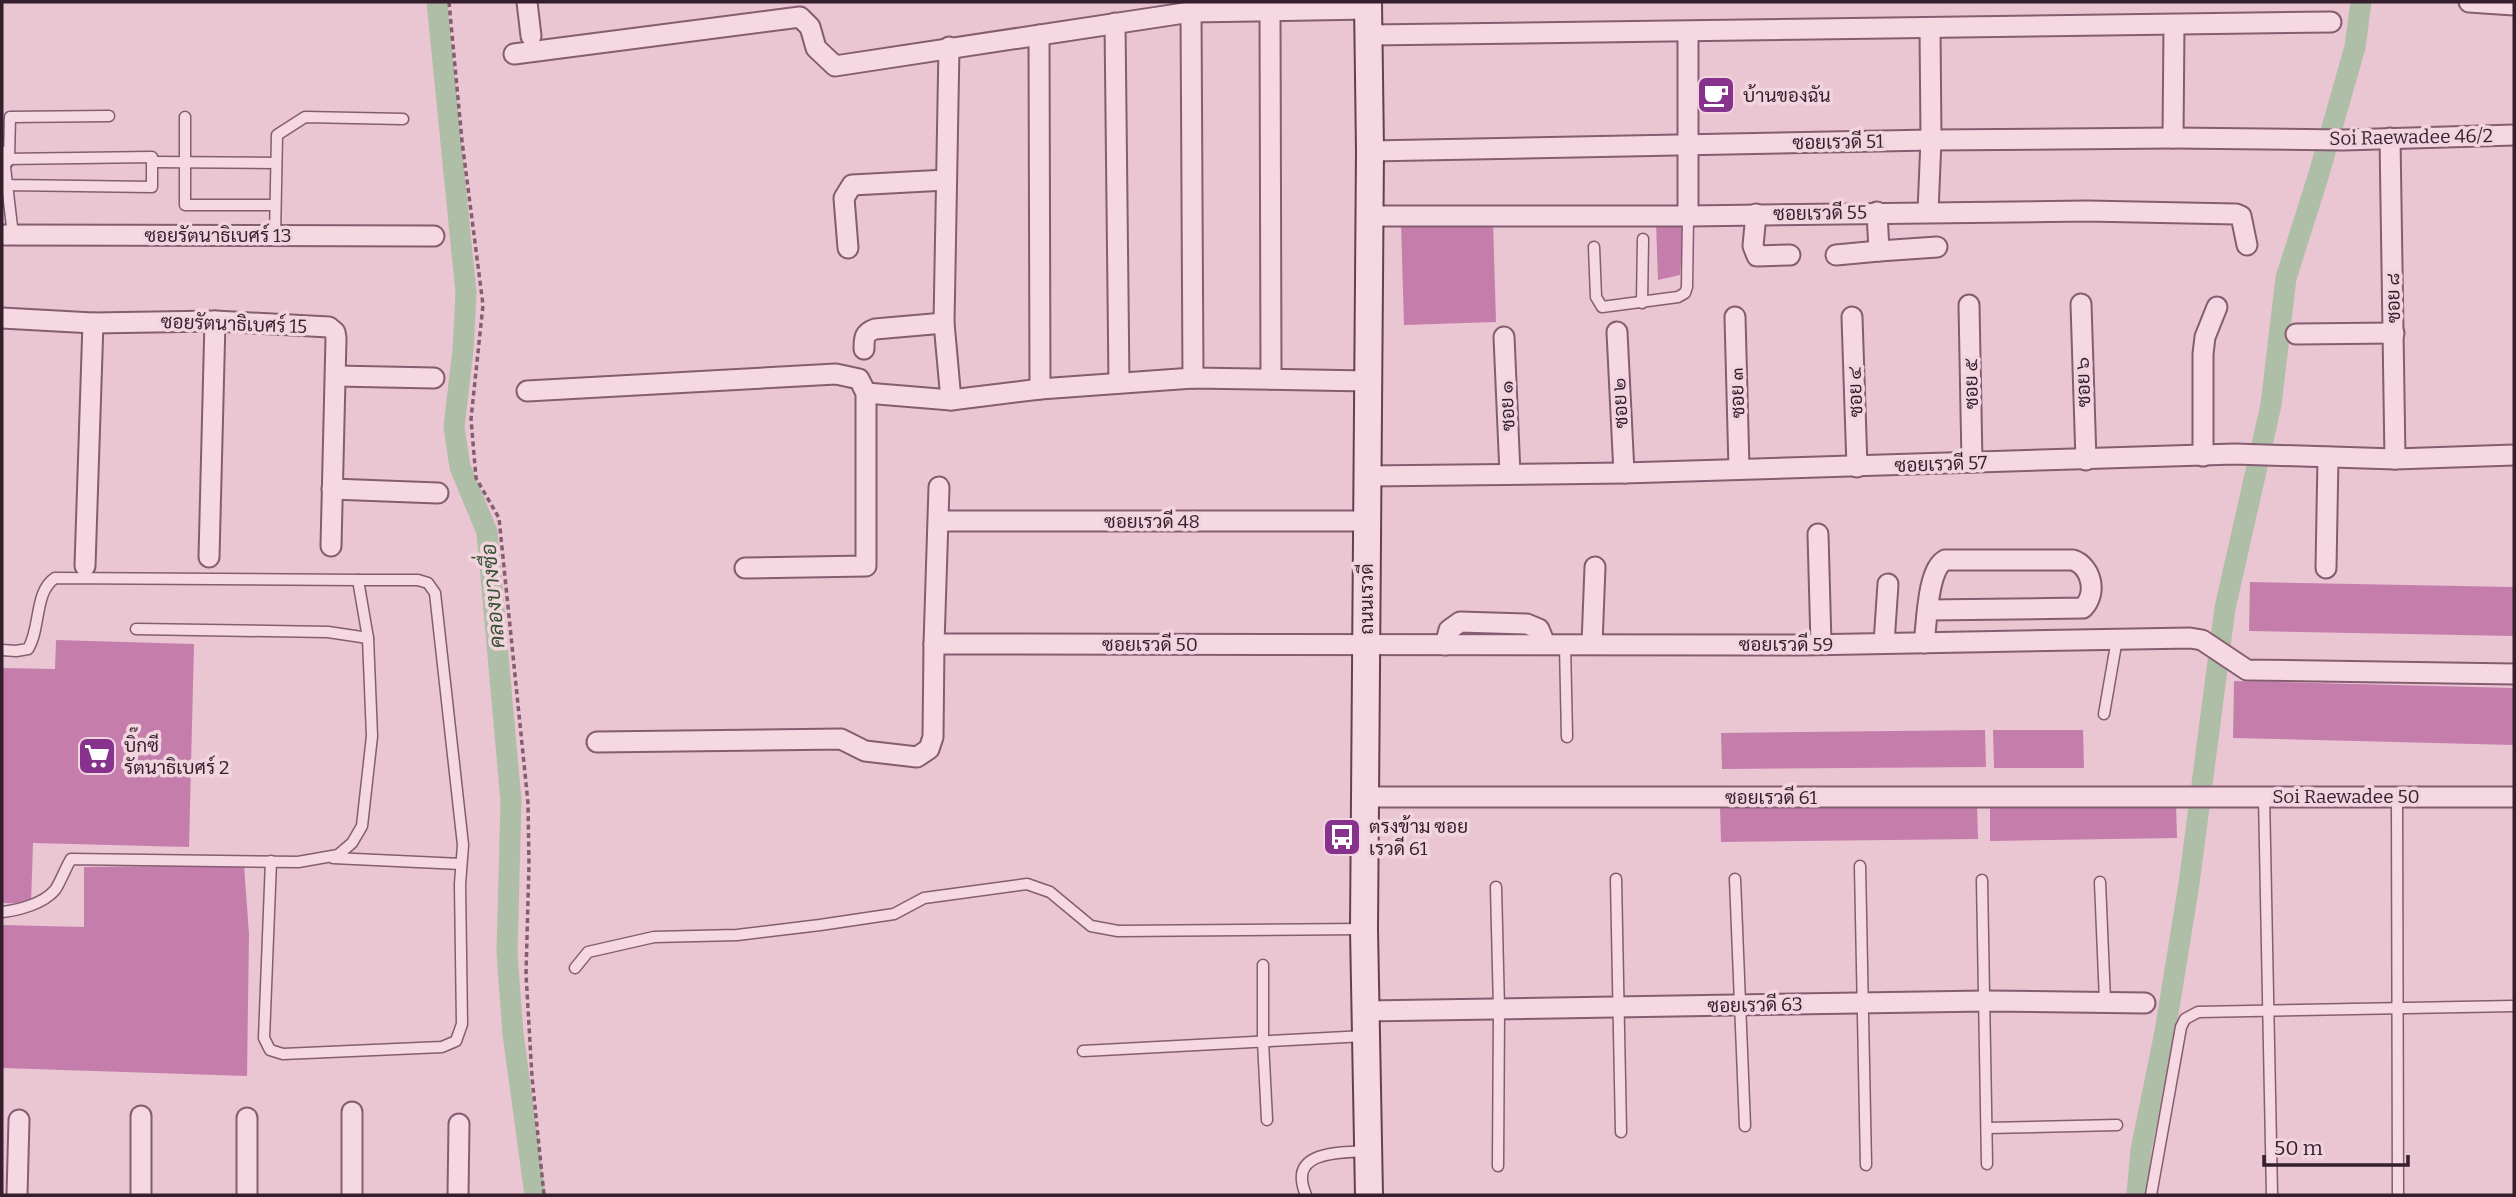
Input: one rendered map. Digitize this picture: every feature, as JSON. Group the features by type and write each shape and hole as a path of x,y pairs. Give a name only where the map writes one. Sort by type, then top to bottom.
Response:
{"street":[{"path":"527,2 531,36"},
{"path":"2471,2 2514,5"},
{"path":"514,54 800,17 810,27 816,48 835,66 1191,12 1270,12 1368,5"},
{"name":"ถนนเรวดี","path":"1368,5 1370,150 1365,521 1364,929 1369,1195"},
{"path":"1191,12 1193,378"},
{"path":"1270,12 1271,379"},
{"path":"1369,36 2331,22"},
{"path":"1115,23 1118,383"},
{"path":"2173,138 2174,25"},
{"path":"1928,212 1931,140 1930,27"},
{"path":"1688,32 1688,216"},
{"path":"1039,35 1040,389"},
{"path":"949,47 944,323 951,400"},
{"name":"Soi Raewadee 46/2","path":"2307,138 2343,140 2514,135"},
{"name":"ซอยเรวดี 51","path":"1370,150 1931,140 2307,138"},
{"name":"ซอย ๘","path":"2389,138 2395,458"},
{"path":"848,248 845,198 852,185 946,180"},
{"name":"ซอยเรวดี 55","path":"1369,216 1688,216 2127,211 2236,214 2241,216 2244,222 2246,245"},
{"path":"1877,212 1879,251"},
{"path":"1756,214 1754,246 1757,256 1790,255"},
{"name":"ซอยรัตนาธิเบศร์ 13","path":"7,234 434,236"},
{"path":"1836,255 1937,247"},
{"name":"ซอย ๖","path":"2081,304 2086,460"},
{"name":"ซอย ๕","path":"1969,305 1972,462"},
{"path":"2203,456 2203,354 2205,337 2217,307"},
{"name":"ซอย ๓","path":"1735,317 1739,469"},
{"name":"ซอย ๔","path":"1852,317 1857,467"},
{"name":"ซอยรัตนาธิเบศร์ 15","path":"2,318 93,323 215,321 329,327 335,332 336,338 331,546"},
{"path":"209,557 215,321"},
{"path":"85,566 93,323"},
{"path":"864,349 864,337 867,332 875,329 944,323"},
{"name":"ซอย ๒","path":"1616,332 1624,473"},
{"path":"2296,334 2394,334"},
{"name":"ซอย ๑","path":"1504,337 1510,474"},
{"path":"527,391 836,374 859,379 866,393 866,566 745,568"},
{"path":"336,376 434,378"},
{"path":"866,393 951,400 1040,389 1193,378 1368,381"},
{"name":"ซอยเรวดี 57","path":"1367,476 1624,473 2235,454 2395,458 2514,455"},
{"path":"2326,568 2328,457"},
{"path":"597,742 841,738 865,751 917,757 929,749 933,737 939,487"},
{"path":"332,489 438,493"},
{"name":"ซอยเรวดี 48","path":"940,521 1365,521"},
{"path":"1818,534 1821,644"},
{"path":"1924,643 1928,610 1936,568 1945,560 2073,560 2082,563 2089,572 2090,595 2083,608 1928,610"},
{"path":"1592,644 1595,567"},
{"path":"1884,643 1888,584"},
{"name":"ซอยเรวดี 59","path":"1366,645 1821,644 2190,638 2214,648 2247,670 2514,674"},
{"name":"ซอยเรวดี 50","path":"934,644 1366,645"},
{"name":"ซอยเรวดี 61","path":"1364,797 2177,796"},
{"name":"Soi Raewadee 50","path":"2177,796 2514,797"},
{"name":"ซอยเรวดี 63","path":"1365,1024 1499,1009 1862,1002 2145,1003"},
{"path":"352,1112 352,1195"},
{"path":"141,1116 141,1195"},
{"path":"247,1118 247,1195"},
{"path":"17,1195 19,1120"},
{"path":"458,1195 459,1124"}],"lane":[{"path":"7,234 8,185 5,158 10,117 109,116"},
{"path":"185,117 186,205 275,205"},
{"path":"275,236 276,135 305,117 403,119"},
{"path":"5,158 152,157 152,187 8,185"},
{"path":"152,162 276,163"},
{"path":"1594,247 1598,304 1609,307 1678,297 1685,293 1688,216"},
{"path":"1642,303 1643,239"},
{"path":"2,650 27,649 35,638 43,593 48,583 55,578 418,580 428,583 435,593 463,845 462,1024 456,1041 443,1047 283,1054 270,1050 264,1038 271,862"},
{"path":"2,912 17,910 43,900 56,889 59,878 71,859 298,862 338,855 352,844 362,826 372,736 368,639 358,580"},
{"path":"136,629 328,632 368,639"},
{"path":"2104,715 2117,639"},
{"path":"1565,645 1567,737"},
{"path":"2264,796 2272,1195"},
{"path":"2397,796 2398,1195"},
{"path":"327,857 461,864"},
{"path":"1860,866 1866,1165"},
{"path":"1616,879 1620,1132"},
{"path":"1735,879 1745,1126"},
{"path":"1982,880 1987,1164"},
{"path":"2100,882 2105,1001"},
{"path":"575,968 588,952 653,937 737,935 820,925 894,914 924,898 1027,884 1049,892 1091,926 1118,931 1364,929"},
{"path":"1496,887 1499,1009 1498,1166"},
{"path":"1262,965 1267,1120"},
{"path":"2151,1195 2181,1027 2185,1019 2199,1012 2514,1006"},
{"path":"1083,1051 1263,1041 1365,1024"},
{"path":"1987,1128 2117,1125"},
{"path":"1306,1195 1302,1181 1303,1170 1309,1161 1317,1156 1368,1150"}],"path":[{"path":"449,2 463,152 483,305 471,419 476,478 499,518 528,803 526,974 532,1077 544,1195"}],"building":[{"path":"1684,219 1680,275 1658,280 1656,222"},
{"path":"1493,221 1496,322 1404,325 1401,223"},
{"path":"2250,582 2514,587 2514,636 2249,631"},
{"name":"บิ๊กซี รัตนาธิเบศร์ 2","path":"56,640 194,644 189,847 33,843 31,904 2,903 2,668 55,669"},
{"path":"2234,681 2514,688 2514,745 2233,738"},
{"path":"1985,730 1986,767 1722,769 1721,733"},
{"path":"1993,730 2083,730 2084,768 1994,768"},
{"path":"2176,802 2177,838 1990,841 1990,805"},
{"path":"1977,804 1978,839 1721,842 1720,807"},
{"path":"244,865 249,934 247,1076 2,1068 2,925 84,927 84,867"}],"waterway":[{"name":"คลองบางซื่อ","path":"437,2 466,293 454,427 460,467 487,532 511,801 507,953 513,1034 535,1195"},
{"path":"2137,1195 2141,1150 2165,1032 2189,884 2225,608 2271,405 2286,278 2355,47 2361,2"}],"place":[{"name":"บ้านของฉัน","path":"1716,95"},
{"name":"บิ๊กซี รัตนาธิเบศร์ 2","path":"97,756"},
{"name":"ตรงข้าม ซอย เรวดี 61","path":"1342,837"}]}
